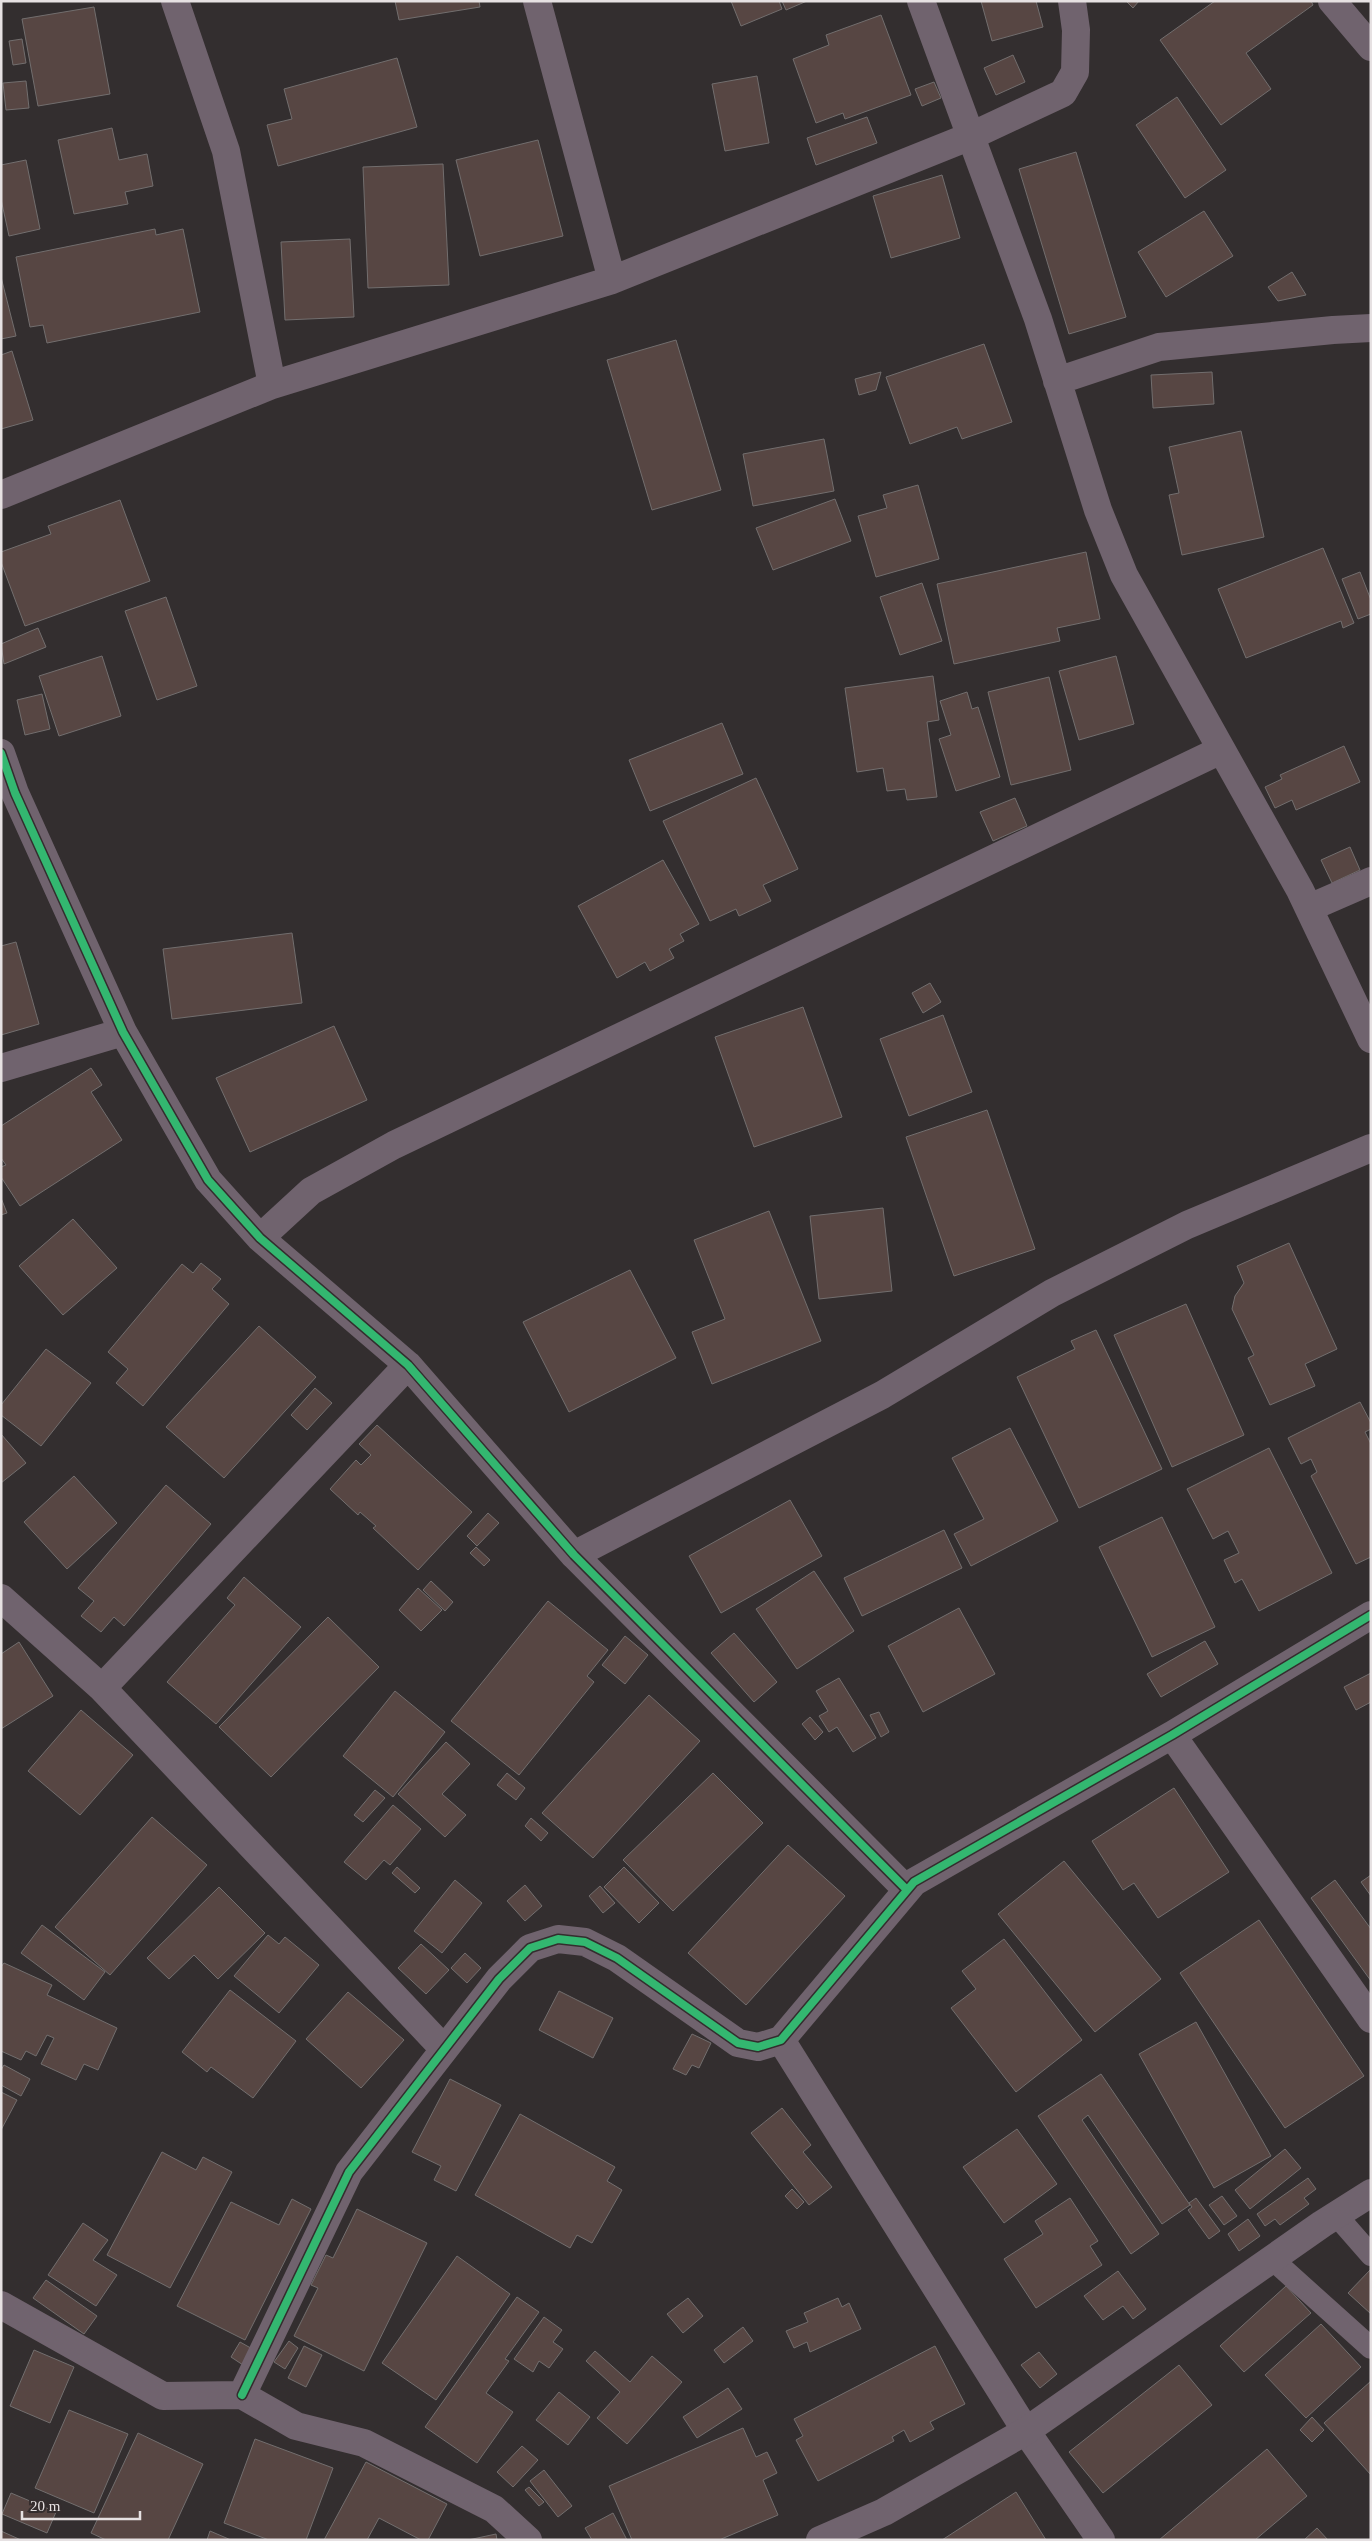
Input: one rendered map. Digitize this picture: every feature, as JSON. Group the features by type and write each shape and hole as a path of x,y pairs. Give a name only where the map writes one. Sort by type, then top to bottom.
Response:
{"street":[{"path":"175,1 226,151 272,385"},
{"path":"537,1 612,280"},
{"path":"921,1 1038,319 1098,510 1124,575 1309,908 1371,1039"},
{"path":"1,495 272,385 612,280 970,136 1063,93 1075,72 1076,30 1072,1"},
{"path":"1332,1 1371,47"},
{"path":"1057,381 1159,348 1333,330 1371,328"},
{"path":"260,1238 311,1191 394,1144 1221,750"},
{"path":"1,753 15,793 123,1032 208,1180 260,1238 408,1365 574,1555 907,1890"},
{"path":"1309,908 1371,881"},
{"path":"1,1068 123,1032"},
{"path":"574,1555 882,1396 1052,1293 1187,1225 1371,1148"},
{"path":"102,1688 408,1365"},
{"path":"1,1598 102,1688 444,2049"},
{"path":"242,2395 349,2172 499,1979 530,1948 558,1939 585,1942 616,1958 738,2043 758,2047 781,2040 914,1882 1172,1735 1371,1615"},
{"path":"1172,1735 1371,2019"},
{"path":"781,2040 1026,2431 1101,2540"},
{"path":"820,2540 884,2512 1026,2431 1336,2215 1371,2194"},
{"path":"1,2305 163,2396 242,2395 296,2426 364,2443 494,2509 528,2540"}],"lane":[{"path":"1336,2215 1371,2255"},
{"path":"1272,2259 1371,2348"}],"building":[{"path":"395,1 479,1 480,7 399,20"},
{"path":"731,1 779,1 782,9 741,26"},
{"path":"782,1 807,1 786,10"},
{"path":"981,1 1036,1 1043,27 992,41"},
{"path":"1126,1 1139,1 1133,8"},
{"path":"1215,1 1311,1 1313,5 1246,53 1271,89 1221,125 1160,40"},
{"path":"94,7 110,94 38,106 22,19"},
{"path":"881,15 911,95 845,119 843,113 816,123 793,59 829,45 826,35"},
{"path":"22,39 26,63 13,65 9,41"},
{"path":"1013,55 1025,82 996,95 984,68"},
{"path":"397,58 417,127 278,166 267,125 292,119 284,89"},
{"path":"757,76 769,143 725,151 712,84"},
{"path":"26,81 29,108 6,110 3,83"},
{"path":"934,82 941,98 922,106 915,89"},
{"path":"1177,97 1226,170 1185,198 1136,125"},
{"path":"867,117 877,143 816,165 807,138"},
{"path":"112,128 119,160 147,154 153,186 125,192 128,204 74,214 58,140"},
{"path":"538,140 563,236 480,256 456,160"},
{"path":"1076,152 1126,317 1069,334 1019,169"},
{"path":"26,160 40,229 9,236 1,199 1,165"},
{"path":"443,164 449,285 368,288 363,167"},
{"path":"942,175 960,238 891,258 873,196"},
{"path":"1204,211 1233,256 1166,297 1138,252"},
{"path":"155,229 156,235 183,229 200,312 47,343 43,325 30,327 16,257"},
{"path":"350,239 354,317 285,320 281,242"},
{"path":"1292,272 1306,295 1278,301 1268,287"},
{"path":"1,277 16,336 1,339"},
{"path":"676,340 721,490 652,510 607,360"},
{"path":"984,344 1012,422 962,439 957,427 910,444 886,377"},
{"path":"12,351 33,420 1,429 1,355"},
{"path":"881,372 876,390 859,395 855,379"},
{"path":"1212,372 1214,404 1153,408 1151,375"},
{"path":"1241,431 1264,537 1182,555 1169,495 1179,493 1169,447"},
{"path":"824,439 834,491 753,506 743,454"},
{"path":"918,485 939,559 876,577 858,516 887,508 883,495"},
{"path":"835,499 851,541 773,570 756,528"},
{"path":"120,500 150,581 25,626 1,562 1,552 51,534 48,526"},
{"path":"1323,548 1354,623 1343,628 1341,621 1246,658 1218,589"},
{"path":"1086,552 1100,619 1057,628 1060,641 954,664 937,584"},
{"path":"1360,572 1371,600 1371,614 1358,619 1342,579"},
{"path":"922,583 942,641 900,655 880,597"},
{"path":"166,597 197,686 157,700 125,611"},
{"path":"38,628 46,647 4,664 1,644"},
{"path":"102,656 121,716 59,736 39,676"},
{"path":"1116,656 1134,724 1079,740 1059,671"},
{"path":"933,676 939,720 927,722 937,797 907,800 905,789 887,791 883,768 857,772 845,688"},
{"path":"1049,677 1071,770 1011,785 988,692"},
{"path":"967,692 972,709 978,707 1000,777 956,791 939,739 951,735 940,701"},
{"path":"42,694 50,729 25,735 17,700"},
{"path":"722,723 743,774 650,811 629,760"},
{"path":"1344,746 1360,782 1296,810 1292,800 1275,808 1265,787 1282,779 1280,775"},
{"path":"756,778 798,869 763,885 771,901 739,916 736,909 710,921 663,821"},
{"path":"1015,798 1027,826 993,841 980,812"},
{"path":"1350,847 1360,870 1332,883 1321,860"},
{"path":"663,860 699,924 680,934 684,941 669,949 674,958 650,971 645,962 617,978 578,906"},
{"path":"292,933 302,1003 172,1019 163,949"},
{"path":"16,942 39,1024 1,1035 1,946"},
{"path":"930,983 941,1002 923,1013 912,993"},
{"path":"803,1007 842,1117 754,1147 715,1037"},
{"path":"943,1015 972,1092 909,1116 880,1039"},
{"path":"334,1026 367,1100 250,1152 216,1078"},
{"path":"91,1068 102,1085 91,1092 122,1140 20,1206 1,1177 1,1167 6,1165 1,1158 1,1126"},
{"path":"987,1110 1035,1249 954,1276 906,1137"},
{"path":"1,1198 7,1213 1,1215"},
{"path":"883,1208 892,1291 819,1299 810,1216"},
{"path":"769,1211 821,1341 712,1384 692,1332 725,1319 694,1240"},
{"path":"73,1219 117,1268 63,1315 19,1266"},
{"path":"1289,1243 1337,1349 1305,1364 1315,1386 1270,1405 1248,1358 1254,1355 1232,1309 1235,1296 1244,1283 1237,1266"},
{"path":"201,1263 221,1279 212,1289 229,1304 143,1406 116,1383 128,1369 108,1352 182,1264 193,1273"},
{"path":"630,1270 676,1358 569,1412 523,1322"},
{"path":"1186,1304 1244,1435 1172,1467 1114,1335"},
{"path":"259,1326 316,1377 224,1478 166,1427"},
{"path":"1096,1330 1162,1469 1079,1508 1017,1377 1075,1349 1071,1341"},
{"path":"46,1349 91,1383 41,1446 1,1415 1,1405"},
{"path":"315,1388 332,1403 307,1430 291,1415"},
{"path":"1360,1402 1371,1423 1371,1429 1365,1432 1371,1444 1371,1557 1356,1564 1311,1476 1317,1472 1311,1459 1301,1464 1288,1438"},
{"path":"377,1425 472,1512 418,1570 373,1528 376,1526 360,1512 358,1515 330,1489 356,1460 361,1465 371,1455 359,1444"},
{"path":"1010,1428 1058,1521 971,1566 954,1534 984,1519 952,1458"},
{"path":"1,1434 26,1463 1,1483"},
{"path":"1269,1448 1332,1573 1259,1611 1242,1579 1235,1583 1224,1560 1239,1553 1228,1531 1213,1539 1187,1489"},
{"path":"74,1476 117,1523 67,1569 24,1522"},
{"path":"166,1485 211,1524 124,1626 114,1617 101,1632 81,1616 94,1601 78,1588"},
{"path":"790,1500 822,1556 721,1613 689,1556"},
{"path":"488,1513 499,1523 477,1546 467,1536"},
{"path":"1162,1517 1215,1627 1152,1657 1099,1547"},
{"path":"944,1530 962,1568 862,1616 844,1578"},
{"path":"476,1547 490,1560 484,1566 470,1553"},
{"path":"814,1571 854,1631 797,1669 756,1609"},
{"path":"244,1577 301,1627 216,1724 167,1682 235,1605 227,1598"},
{"path":"431,1581 453,1602 445,1611 423,1590"},
{"path":"418,1588 442,1610 421,1631 399,1610"},
{"path":"548,1601 608,1650 587,1676 594,1682 519,1775 451,1721"},
{"path":"959,1608 995,1674 923,1712 888,1646"},
{"path":"328,1617 379,1667 271,1777 219,1727"},
{"path":"734,1633 777,1682 754,1702 711,1653"},
{"path":"625,1636 648,1655 625,1684 602,1665"},
{"path":"1205,1641 1218,1664 1161,1697 1147,1674"},
{"path":"19,1642 53,1696 1,1729 1,1654"},
{"path":"1371,1673 1371,1702 1356,1710 1344,1687"},
{"path":"839,1678 876,1738 853,1752 837,1727 829,1732 819,1716 828,1711 816,1691"},
{"path":"395,1691 445,1732 393,1797 343,1756"},
{"path":"649,1695 700,1741 593,1858 542,1813"},
{"path":"81,1710 133,1755 80,1815 28,1771"},
{"path":"879,1712 889,1732 881,1737 870,1715"},
{"path":"810,1717 823,1732 815,1740 802,1724"},
{"path":"446,1742 470,1764 442,1794 466,1815 445,1837 398,1794"},
{"path":"507,1773 525,1788 516,1800 497,1785"},
{"path":"713,1773 763,1823 673,1911 623,1860"},
{"path":"1174,1788 1229,1872 1158,1918 1134,1883 1123,1890 1092,1841"},
{"path":"375,1790 385,1798 363,1822 354,1815"},
{"path":"393,1805 421,1829 390,1865 384,1860 366,1880 344,1862"},
{"path":"152,1817 207,1865 110,1975 55,1927"},
{"path":"531,1818 548,1833 541,1841 525,1826"},
{"path":"788,1845 845,1896 746,2005 688,1953"},
{"path":"1064,1861 1161,1979 1095,2032 998,1914"},
{"path":"397,1867 420,1888 415,1893 392,1873"},
{"path":"624,1867 659,1903 639,1923 604,1887"},
{"path":"1371,1875 1371,1896 1361,1882"},
{"path":"455,1880 482,1903 442,1953 414,1931"},
{"path":"1335,1880 1371,1929 1371,1981 1311,1898"},
{"path":"525,1885 542,1906 525,1921 507,1901"},
{"path":"600,1886 615,1903 603,1913 589,1896"},
{"path":"219,1887 265,1933 218,1979 194,1955 169,1979 147,1958"},
{"path":"1259,1920 1364,2076 1285,2128 1180,1973"},
{"path":"42,1925 105,1972 84,2000 21,1953"},
{"path":"268,1935 279,1944 285,1937 319,1965 279,2013 234,1976"},
{"path":"1004,1939 1082,2040 1016,2092 951,2008 976,1989 962,1971"},
{"path":"421,1944 449,1970 426,1994 398,1968"},
{"path":"465,1953 481,1968 467,1983 451,1968"},
{"path":"4,1963 52,1985 47,1995 117,2028 98,2070 84,2064 76,2080 41,2064 54,2038 47,2035 36,2056 26,2051 21,2060 1,2051 1,1967"},
{"path":"230,1990 296,2041 253,2098 211,2067 207,2072 182,2052"},
{"path":"559,1991 613,2018 593,2058 539,2030"},
{"path":"348,1992 404,2040 361,2088 306,2039"},
{"path":"1196,2022 1271,2156 1214,2188 1139,2054"},
{"path":"692,2034 711,2043 699,2068 692,2065 686,2075 673,2069"},
{"path":"4,2065 30,2079 21,2096 1,2085 1,2070"},
{"path":"1101,2074 1190,2205 1162,2224 1088,2115 1082,2120 1159,2234 1131,2254 1038,2116"},
{"path":"450,2079 501,2105 456,2191 434,2180 441,2166 412,2152"},
{"path":"1,2092 17,2100 1,2130"},
{"path":"782,2108 811,2145 803,2152 832,2187 809,2205 751,2133"},
{"path":"520,2114 615,2167 607,2181 622,2190 592,2243 577,2235 570,2248 475,2195"},
{"path":"1017,2129 1057,2184 1004,2223 963,2167"},
{"path":"1285,2149 1301,2168 1250,2209 1235,2190"},
{"path":"162,2152 196,2170 203,2157 232,2172 170,2288 107,2255"},
{"path":"1308,2178 1316,2189 1304,2198 1309,2204 1280,2225 1275,2219 1265,2226 1257,2214"},
{"path":"792,2189 804,2202 797,2209 785,2196"},
{"path":"1222,2196 1237,2216 1224,2225 1209,2205"},
{"path":"1070,2198 1098,2241 1090,2246 1102,2265 1036,2308 1004,2259 1043,2234 1035,2221"},
{"path":"1196,2198 1220,2231 1209,2239 1188,2210 1192,2207 1189,2203"},
{"path":"292,2199 311,2209 245,2340 177,2306 231,2202 279,2225"},
{"path":"357,2209 427,2243 364,2371 294,2336 318,2288 311,2285 326,2255 333,2258"},
{"path":"1248,2219 1260,2236 1239,2251 1228,2234"},
{"path":"83,2223 108,2240 93,2260 117,2275 96,2306 48,2275"},
{"path":"457,2256 510,2294 436,2400 382,2363"},
{"path":"1371,2269 1371,2314 1348,2293"},
{"path":"1118,2271 1146,2309 1133,2319 1123,2306 1103,2320 1084,2296"},
{"path":"46,2280 97,2316 84,2334 33,2298"},
{"path":"1286,2286 1311,2313 1244,2372 1220,2346"},
{"path":"517,2297 539,2312 505,2359 509,2361 486,2393 513,2412 477,2463 425,2427"},
{"path":"688,2298 703,2316 683,2333 667,2314"},
{"path":"838,2298 842,2307 849,2303 861,2329 810,2352 807,2342 794,2348 786,2331 808,2322 804,2313"},
{"path":"544,2317 562,2330 553,2342 563,2349 549,2368 539,2361 533,2372 514,2359"},
{"path":"1321,2324 1361,2367 1306,2418 1265,2375"},
{"path":"743,2327 753,2341 724,2363 714,2350"},
{"path":"289,2341 298,2348 285,2369 274,2362"},
{"path":"240,2342 256,2351 246,2367 231,2357"},
{"path":"304,2346 322,2355 306,2387 288,2378"},
{"path":"935,2346 965,2404 930,2422 934,2429 910,2442 904,2430 892,2437 894,2441 818,2481 796,2440 803,2436 794,2419"},
{"path":"34,2350 74,2367 50,2423 10,2406"},
{"path":"595,2351 630,2382 652,2356 682,2382 627,2444 597,2418 620,2392 586,2361"},
{"path":"1039,2352 1057,2374 1040,2388 1021,2365"},
{"path":"1179,2365 1212,2405 1103,2493 1069,2452"},
{"path":"1371,2381 1371,2475 1324,2423"},
{"path":"728,2388 742,2409 697,2438 683,2417"},
{"path":"559,2392 590,2417 568,2445 536,2420"},
{"path":"69,2410 128,2434 94,2513 35,2488"},
{"path":"1312,2417 1324,2430 1312,2442 1300,2430"},
{"path":"743,2428 756,2457 767,2452 777,2473 763,2480 778,2515 719,2540 632,2540 609,2486"},
{"path":"138,2433 203,2464 168,2540 106,2540 91,2533"},
{"path":"255,2439 333,2468 306,2540 269,2540 224,2523"},
{"path":"522,2446 538,2460 513,2487 497,2472"},
{"path":"1267,2449 1307,2496 1255,2540 1159,2540"},
{"path":"366,2462 447,2504 428,2540 421,2540 379,2518 367,2540 324,2540"},
{"path":"544,2470 572,2506 558,2517 530,2481"},
{"path":"529,2487 544,2502 539,2506 525,2490"},
{"path":"1016,2492 1046,2540 942,2540"},
{"path":"11,2493 56,2512 47,2533 2,2514"},
{"path":"613,2513 627,2540 592,2540 585,2528"},
{"path":"1317,2528 1328,2540 1304,2540"},
{"path":"1,2531 21,2540 1,2540"},
{"path":"210,2531 231,2540 207,2540"},
{"path":"496,2534 497,2540 468,2540"}],"cycle path":[{"path":"1,753 15,793 123,1032 208,1180 260,1238 408,1365 574,1555 907,1890"},
{"path":"242,2395 349,2172 499,1979 530,1948 558,1939 585,1942 617,1958 738,2043 758,2047 781,2040 914,1882 1172,1735 1371,1615"}]}
